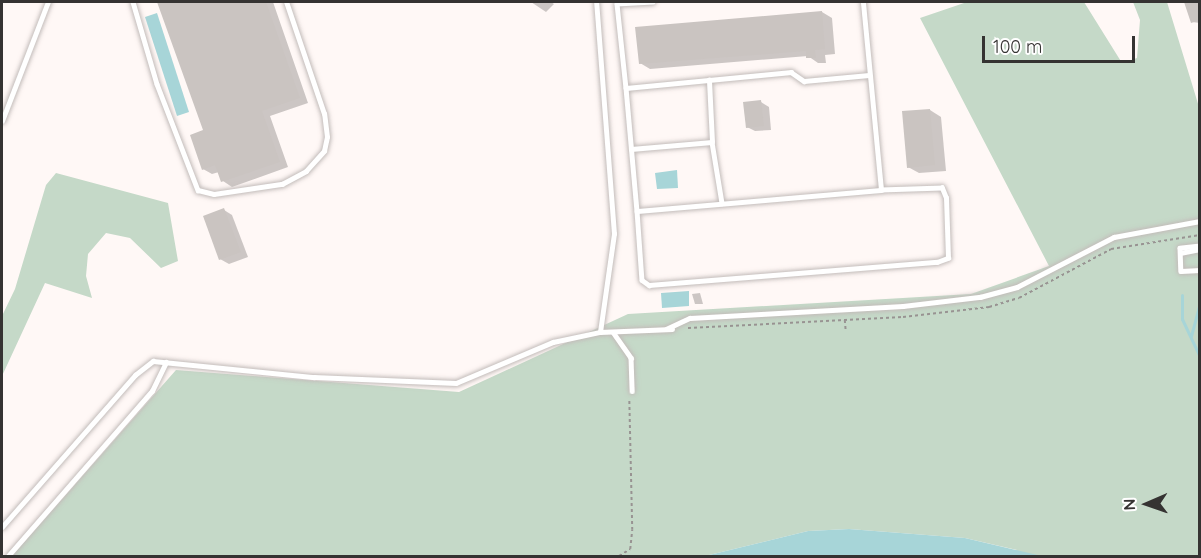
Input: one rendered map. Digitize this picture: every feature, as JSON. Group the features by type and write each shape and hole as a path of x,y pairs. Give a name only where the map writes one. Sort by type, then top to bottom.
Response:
{"lane":[{"path":"2,121 48,2"},
{"path":"133,2 158,84 198,190 214,194 282,184 306,171 324,151 327,136 324,114 286,2"},
{"path":"596,2 614,234 600,332"},
{"path":"637,211 881,190 942,188 946,198 948,258 937,262 649,285 642,280 617,3 653,2"},
{"path":"863,2 881,190"},
{"path":"626,88 791,72 804,81 869,75"},
{"path":"710,80 712,142 722,203"},
{"path":"631,149 712,142"},
{"path":"666,329 690,318 892,307 980,297 1017,287 1114,237 1200,221"},
{"path":"1200,248 1180,249 1181,271 1200,270"},
{"path":"2,527 135,375 153,361 314,377 456,383 553,342 600,332 672,329"},
{"path":"613,332 631,358 632,391"},
{"path":"8,556 159,378 166,362"},
{"path":"153,381 159,378"}],"path":[{"path":"845,318 846,331"},
{"path":"619,556 630,549 632,530 628,393 632,391"}],"green space":[{"path":"967,2 1084,2 1122,63 1137,58 1140,20 1133,2 1167,2 1199,107 1199,556 970,556 1017,550 965,538 849,529 808,531 705,556 12,556 176,370 459,392 628,314 971,294 1049,266 920,18"},
{"path":"56,173 168,203 178,261 161,268 130,238 106,233 88,254 86,276 92,298 45,283 2,376 2,316 15,289 46,185"}],"water":[{"path":"157,13 189,112 177,116 145,17"},
{"path":"677,170 678,188 657,189 655,173"},
{"path":"689,291 689,306 662,308 661,293"},
{"path":"849,529 965,538 1042,556 705,556 808,531"}],"building":[{"path":"157,2 266,2 300,98 262,111 280,162 221,182 215,165 202,170 190,135 203,130"},
{"path":"1184,2 1200,2 1200,20 1191,23"},
{"path":"822,11 825,49 815,50 816,58 806,58 806,51 639,64 635,27"},
{"path":"761,100 764,126 746,128 743,102"},
{"path":"930,109 935,165 907,168 902,111"},
{"path":"224,208 241,252 219,260 203,216"}],"waterway":[{"path":"1182,295 1182,319 1200,357"},
{"path":"1191,336 1200,303"}]}
